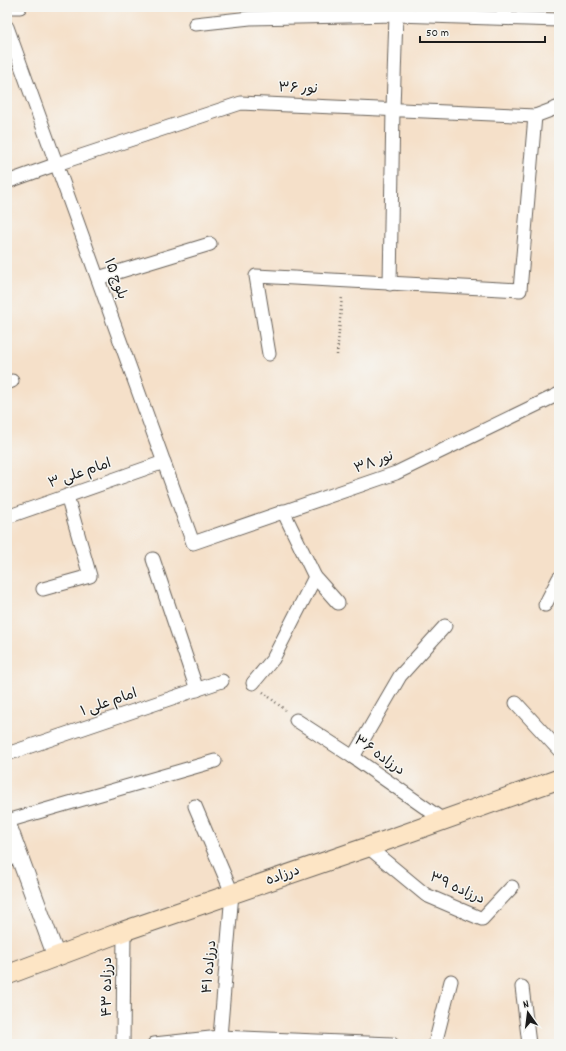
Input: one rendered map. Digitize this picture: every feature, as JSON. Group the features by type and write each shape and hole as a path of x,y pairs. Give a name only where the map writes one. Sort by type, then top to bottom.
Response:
{"main road":[{"name":"درزاده","path":"7,975 124,931 559,779"}],"street":[{"path":"7,7 20,7"},
{"path":"196,24 250,12 559,20"},
{"path":"390,284 396,15"},
{"name":"بلوچ ۱۵","path":"7,26 192,542"},
{"name":"نور ۳۶","path":"7,182 241,103 535,116 559,107"},
{"path":"269,354 256,276 520,290 535,116"},
{"path":"98,278 210,244"},
{"name":"نور ۳۸","path":"192,542 396,473 559,394"},
{"name":"امام علی ۳","path":"7,517 164,462"},
{"path":"43,589 90,576 67,496"},
{"path":"283,512 315,577 338,603"},
{"path":"153,559 197,690"},
{"path":"253,683 273,659 315,577"},
{"path":"545,605 559,578"},
{"path":"353,757 400,676 445,626"},
{"name":"امام علی ۱","path":"7,754 222,681"},
{"path":"516,703 559,750"},
{"name":"درزاده ۳۶","path":"296,720 353,757 443,820"},
{"path":"56,956 13,857 7,822 216,761"},
{"path":"195,806 232,894"},
{"name":"درزاده ۳۹","path":"368,847 426,895 482,919 512,887"},
{"name":"درزاده ۴۱","path":"219,1040 232,894"},
{"name":"درزاده ۴۳","path":"123,1044 124,931"},
{"path":"435,1044 451,981"},
{"path":"522,987 529,1044"},
{"path":"154,1044 219,1040 392,1044"}],"path":[{"path":"337,355 343,281"},
{"path":"253,683 296,720"}]}
